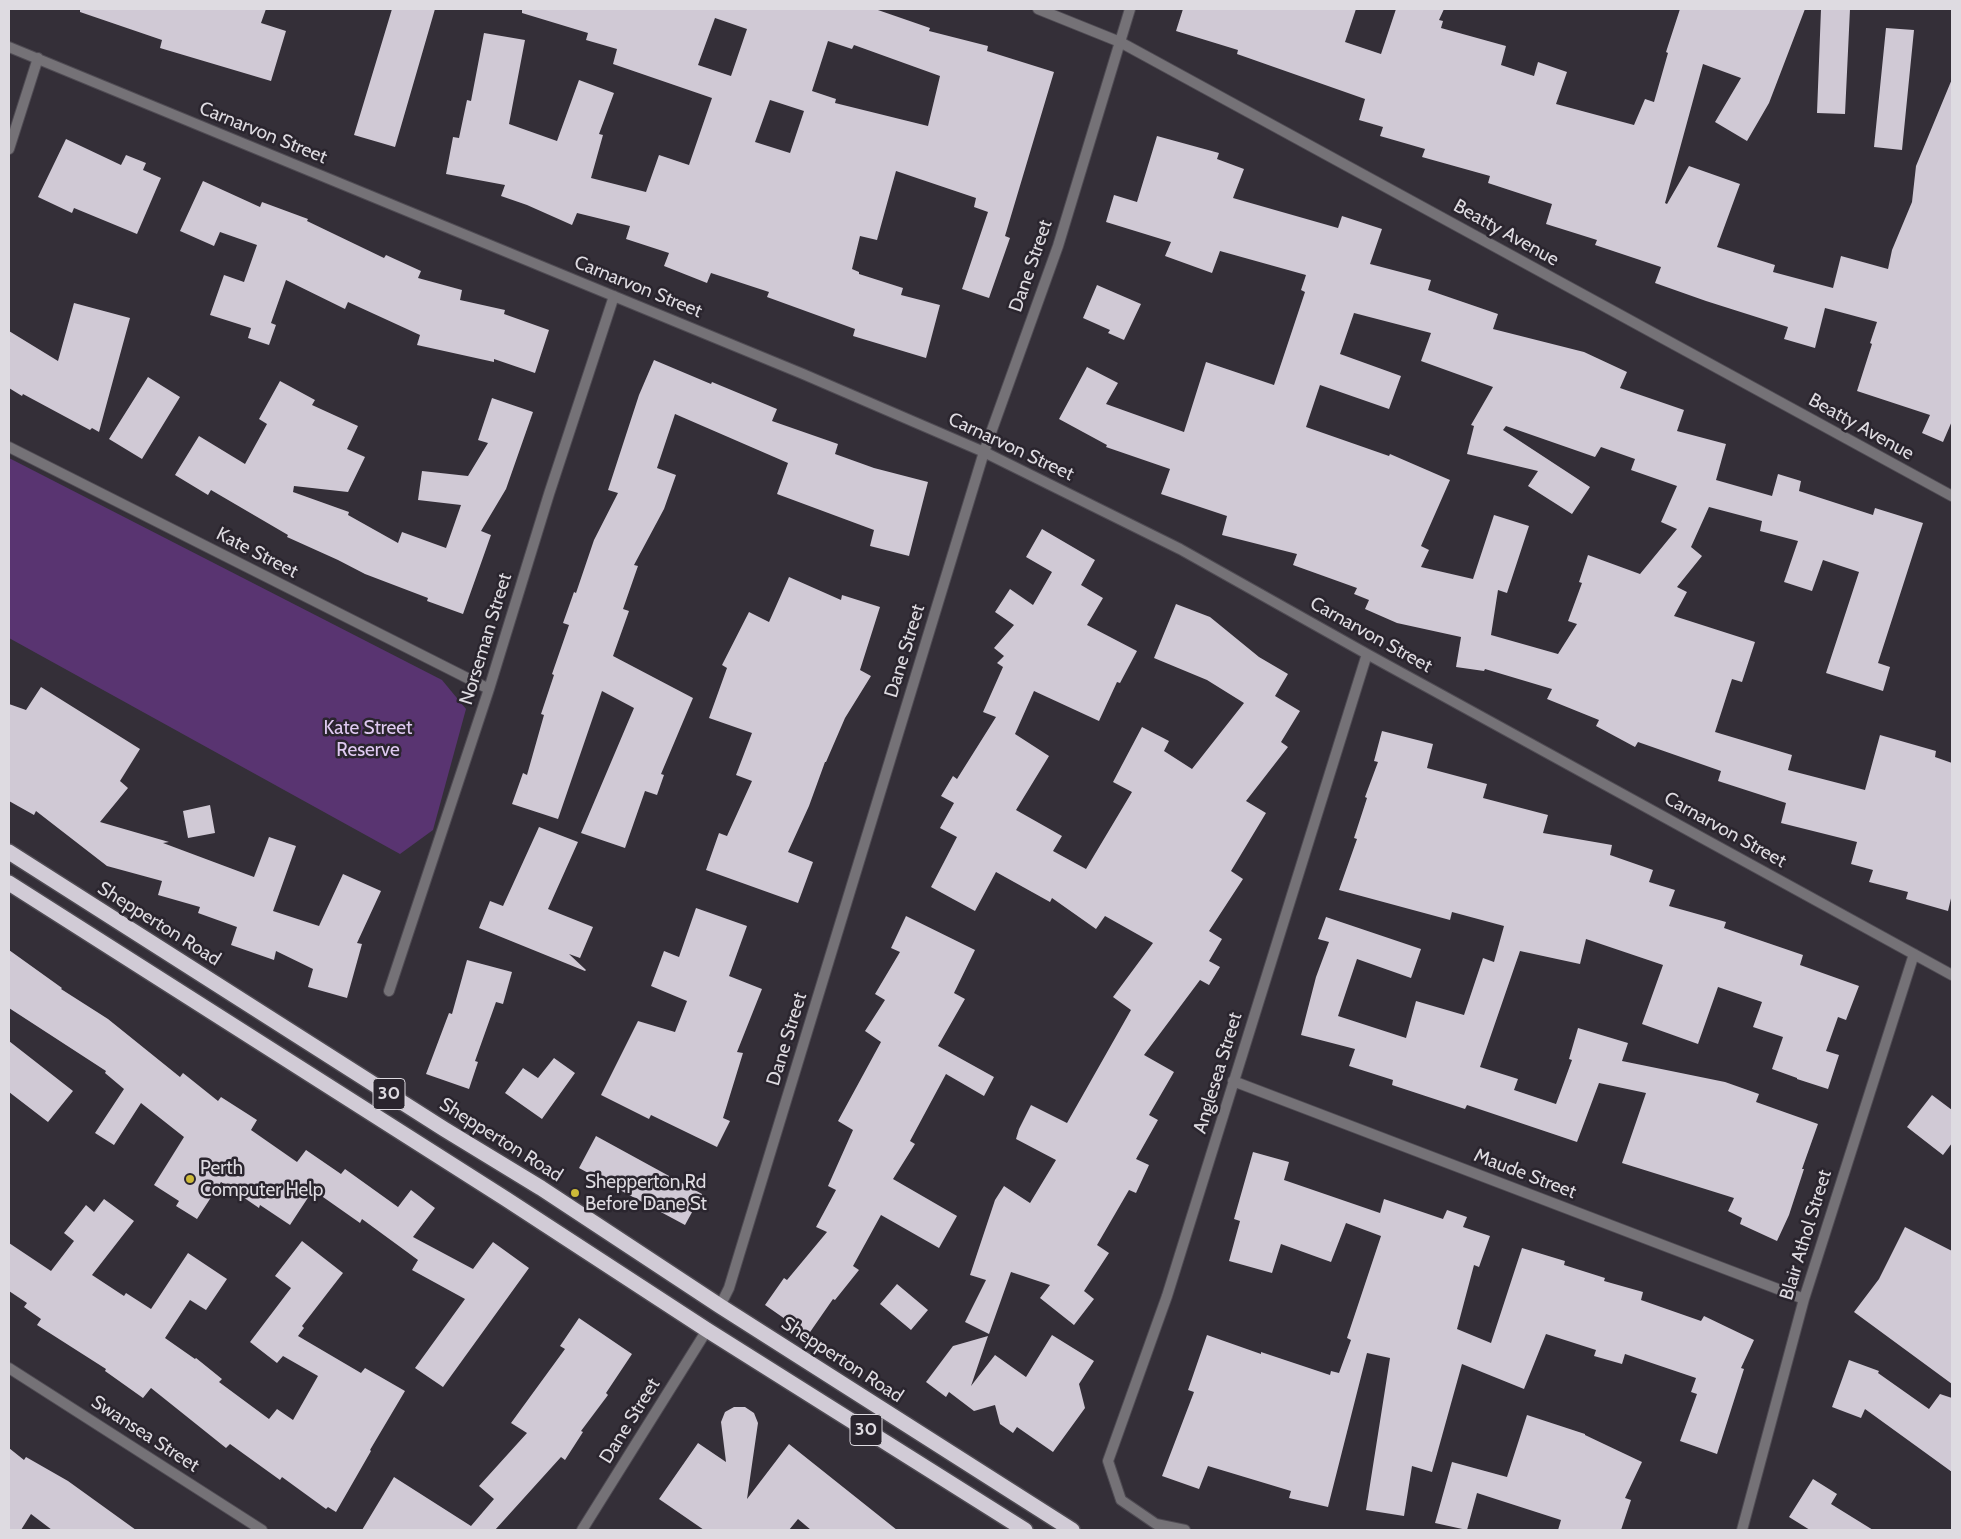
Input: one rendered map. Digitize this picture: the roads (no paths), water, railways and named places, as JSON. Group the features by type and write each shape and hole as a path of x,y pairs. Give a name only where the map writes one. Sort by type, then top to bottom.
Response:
{"highway":[{"name":"Shepperton Road","path":"9,852 444,1129 541,1188 720,1306 1072,1530"},
{"name":"30","path":"9,883 506,1199 707,1330 1025,1530"}],"street":[{"name":"Beatty Avenue","path":"1038,9 1120,42 1952,496"},
{"name":"Dane Street","path":"720,1306 729,1288 984,452 1058,246 1130,9"},
{"name":"Carnarvon Street","path":"9,46 804,374 984,452 1180,549 1367,654 1952,975"},
{"path":"9,149 38,58"},
{"name":"Norseman Street","path":"389,991 489,689 549,494 614,296"},
{"name":"Kate Street","path":"9,447 489,689"},
{"name":"Anglesea Street","path":"1185,1530 1156,1524 1121,1500 1108,1461 1167,1296 1367,654"},
{"name":"Blair Athol Street","path":"1742,1530 1804,1299 1914,954"},
{"name":"Maude Street","path":"1234,1081 1804,1299"},
{"name":"Dane Street","path":"582,1530 707,1330"},
{"name":"Swansea Street","path":"9,1368 262,1530"}],"place":[{"name":"Perth Computer Help","path":"190,1179"},
{"name":"Shepperton Rd Before Dane St","path":"575,1193"}],"park label":[{"name":"Kate Street Reserve","path":"368,739"}]}
